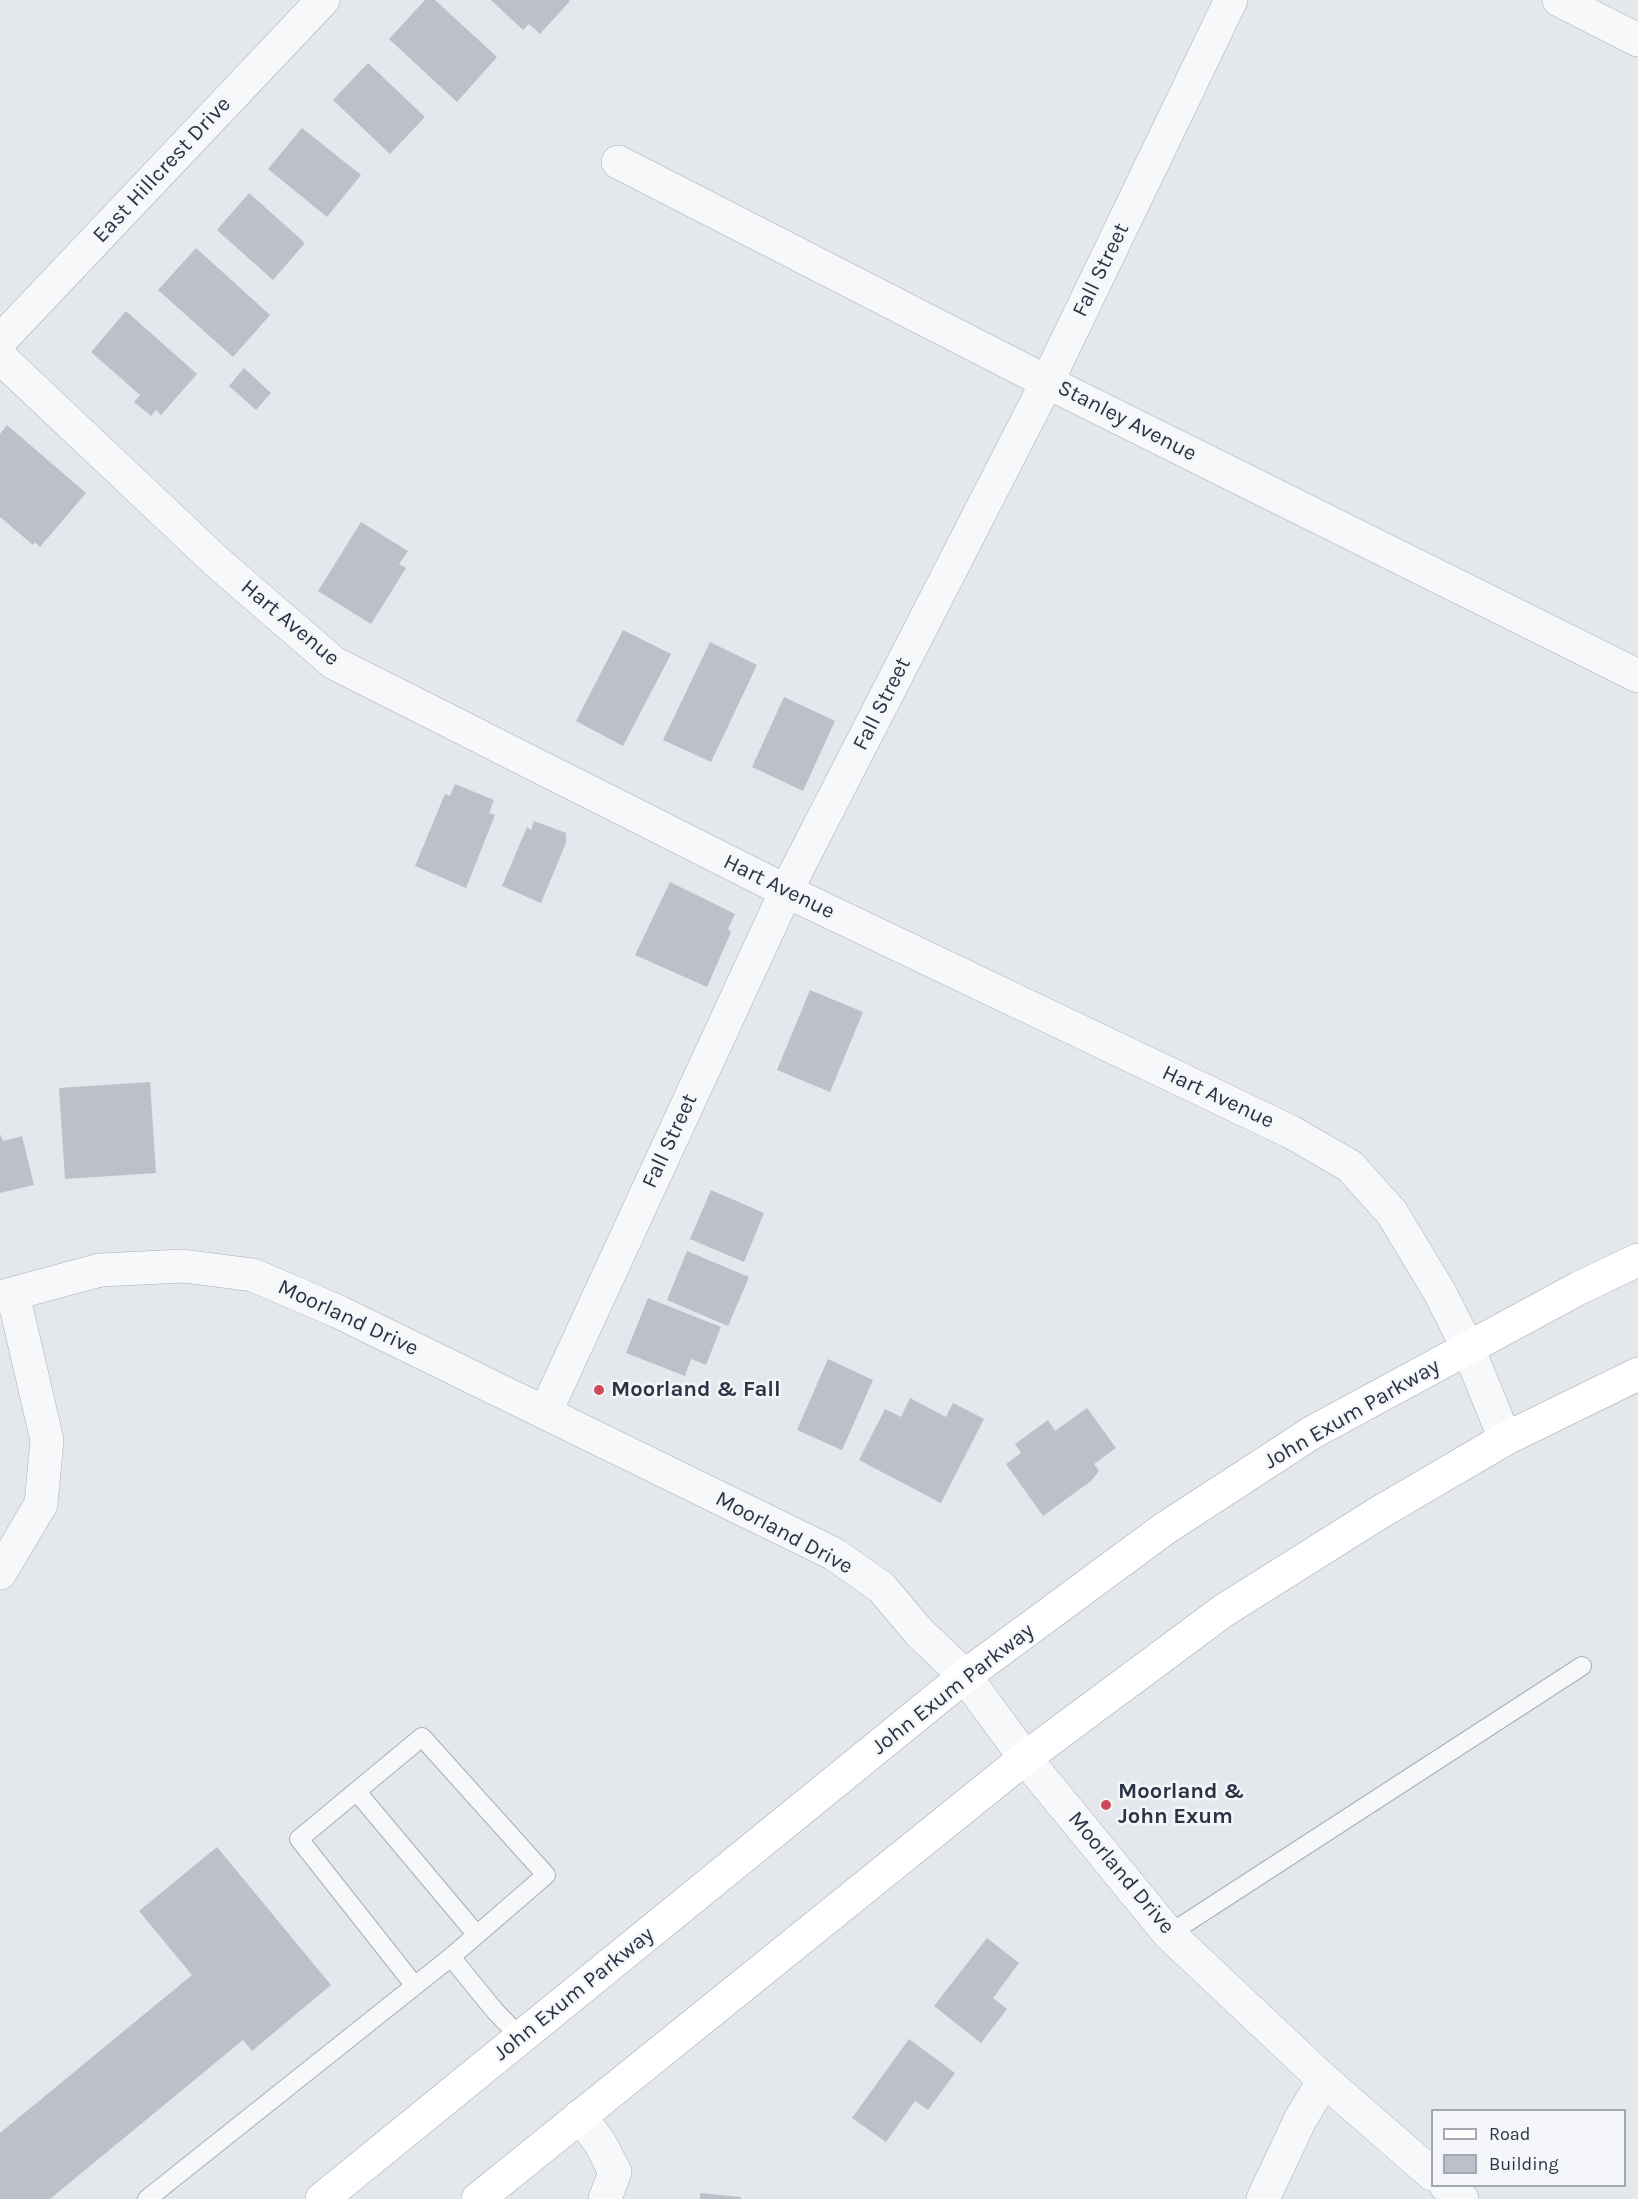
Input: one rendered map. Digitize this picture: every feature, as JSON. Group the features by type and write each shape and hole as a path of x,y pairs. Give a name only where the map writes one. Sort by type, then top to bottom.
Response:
{"main road":[{"name":"John Exum Parkway","path":"322,2199 965,1676 1174,1522 1313,1432 1579,1288 1638,1260"},
{"path":"478,2199 1025,1758 1223,1611 1377,1514 1505,1439 1638,1374"}],"street":[{"name":"East Hillcrest Drive","path":"0,341 323,0"},
{"name":"Fall Street","path":"544,1413 786,891 1047,382 1231,0"},
{"path":"1559,0 1638,40"},
{"name":"Stanley Avenue","path":"618,162 1047,382 1638,676"},
{"name":"Hart Avenue","path":"0,357 217,562 334,663 786,891 1291,1132 1350,1166 1392,1213 1439,1291 1468,1347 1505,1439"},
{"name":"Moorland Drive","path":"6,1296 100,1270 183,1266 253,1275 339,1312 834,1554 882,1588 920,1632 965,1676 1025,1758 1169,1934 1324,2080 1431,2173"},
{"path":"0,1573 41,1504 47,1440 6,1296"},
{"path":"1263,2199 1300,2120 1324,2080"},
{"path":"580,2115 600,2143 615,2172 605,2199"},
{"path":"1447,2187 1462,2199"}],"lane":[{"path":"1169,1934 1582,1666"},
{"path":"147,2199 415,1986 451,1957 546,1875 422,1737 299,1839 415,1986"},
{"path":"357,1792 476,1934"},
{"path":"451,1957 495,2011 521,2038"}],"building":[{"path":"425,0 435,0 497,57 457,102 389,39"},
{"path":"491,0 570,1 540,34 529,24 523,30"},
{"path":"368,63 425,117 390,154 333,100"},
{"path":"302,128 361,175 327,217 268,169"},
{"path":"249,193 305,243 273,280 217,230"},
{"path":"196,248 270,315 233,357 158,290"},
{"path":"126,311 197,374 161,415 156,410 151,416 134,402 140,395 91,352"},
{"path":"244,368 271,393 256,410 229,386"},
{"path":"7,425 86,493 40,547 35,542 33,545 0,517 0,434"},
{"path":"361,522 408,551 399,564 406,568 371,624 318,591"},
{"path":"623,630 671,654 623,746 576,721"},
{"path":"710,642 757,665 711,762 663,740"},
{"path":"784,697 835,721 803,791 752,767"},
{"path":"455,784 494,800 489,813 495,815 466,888 415,866 445,794 450,796"},
{"path":"534,821 566,833 566,843 541,903 502,886 527,827 531,830"},
{"path":"670,882 735,914 728,929 731,932 707,987 635,955"},
{"path":"810,990 863,1012 830,1092 777,1070"},
{"path":"150,1082 156,1173 65,1179 59,1088"},
{"path":"0,1134 3,1141 22,1136 34,1185 0,1193"},
{"path":"711,1190 764,1213 744,1262 690,1239"},
{"path":"687,1251 749,1277 728,1326 667,1300"},
{"path":"648,1298 721,1327 706,1365 691,1359 685,1376 626,1353"},
{"path":"828,1359 873,1380 842,1450 797,1430"},
{"path":"910,1398 946,1417 953,1403 984,1419 941,1503 859,1460 885,1409 901,1417"},
{"path":"1087,1408 1116,1448 1094,1464 1099,1471 1091,1481 1043,1516 1006,1464 1021,1453 1015,1444 1048,1420 1055,1431"},
{"path":"217,1847 331,1985 252,2051 243,2040 50,2199 0,2199 0,2133 192,1975 139,1911"},
{"path":"987,1938 1019,1963 993,1998 1007,2009 981,2043 934,2006"},
{"path":"909,2039 955,2073 928,2110 915,2101 886,2142 852,2118"},
{"path":"700,2193 741,2197 741,2199 700,2199"}],"place":[{"name":"Moorland & Fall","path":"599,1390"},
{"name":"Moorland & John Exum","path":"1106,1805"}]}
